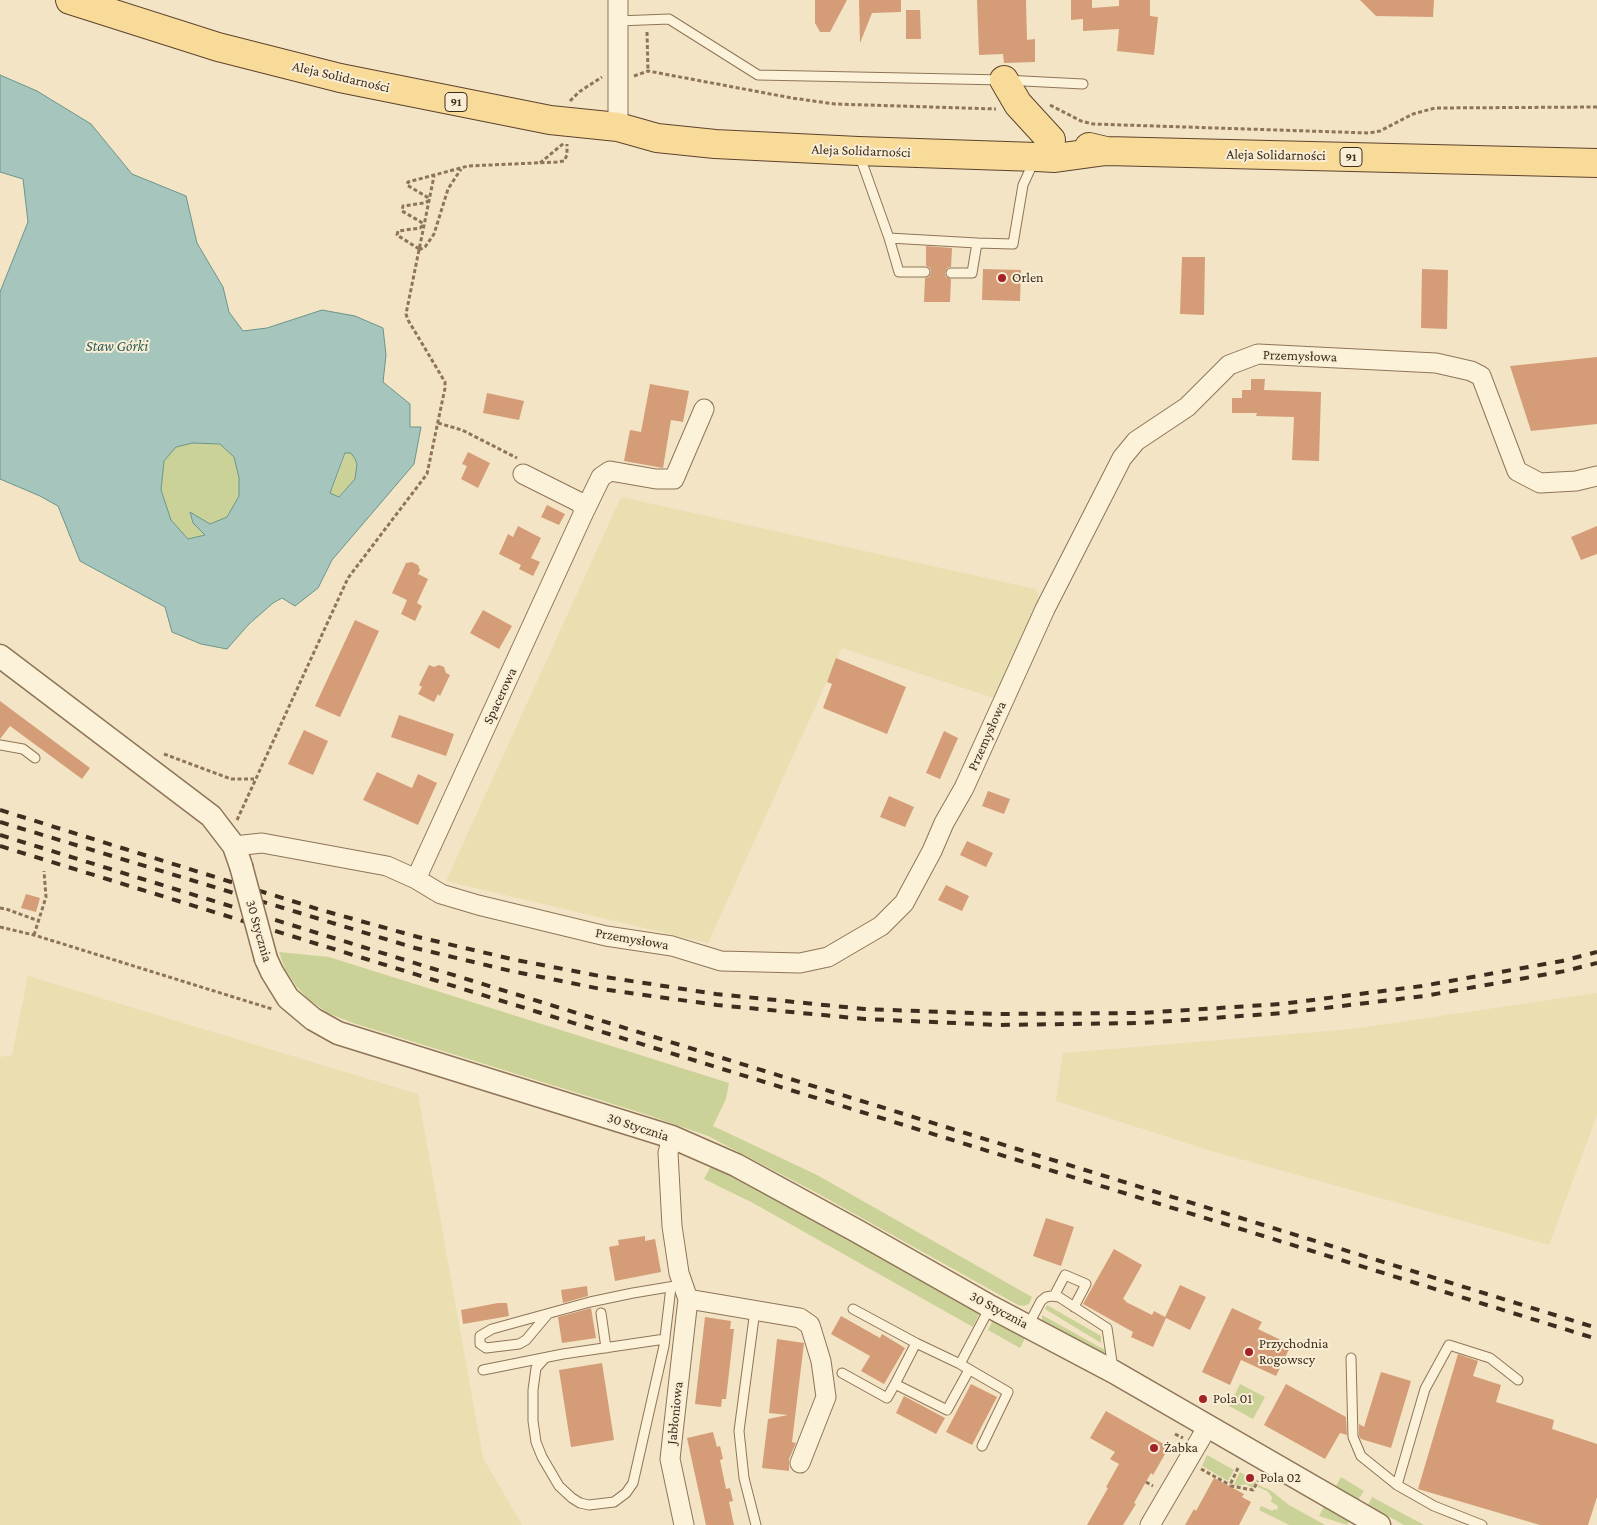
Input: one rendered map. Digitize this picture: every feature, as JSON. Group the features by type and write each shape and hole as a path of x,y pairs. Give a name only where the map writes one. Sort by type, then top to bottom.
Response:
{"main road":[{"name":"Aleja Solidarności","path":"70,0 218,47 340,78 550,120 618,127 657,138 715,144 858,151 1106,150 1597,163"},
{"path":"1004,80 1044,149"},
{"name":"Aleja Solidarności","path":"618,127 656,123 856,134 1044,149"}],"street":[{"path":"618,0 618,127"},
{"name":"Przemysłowa","path":"237,856 262,843 387,866 441,894 478,906 606,936 672,946 721,961 800,963 828,957 882,926 904,904 932,851 944,823 964,788 1045,609 1122,458 1136,441 1187,407 1229,364 1258,354 1436,363 1471,371 1481,376 1517,471 1540,483 1597,476"},
{"name":"Spacerowa","path":"416,880 601,477 610,470 656,479 674,479 704,409"},
{"path":"522,467 581,503 584,512"},
{"name":"30 Stycznia","path":"0,656 211,816 237,856 266,959 272,972 288,998 313,1019 338,1033 672,1137 736,1165 990,1307 1114,1372 1379,1525"},
{"name":"Jabłoniowa","path":"672,1137 668,1153 672,1226 681,1290 670,1459 684,1525"},
{"path":"681,1290 755,1310 800,1318 810,1326 822,1361 826,1397 800,1463"},
{"path":"1150,1525 1208,1426"}],"lane":[{"path":"618,21 669,19 758,75 1004,80 1082,84"},
{"path":"889,238 1013,244 1023,185 1044,149"},
{"path":"858,151 899,272 925,272"},
{"path":"951,273 972,274 977,243"},
{"path":"0,745 23,749 35,758"},
{"path":"1054,1296 1066,1275 1086,1284 1074,1307"},
{"path":"545,1358 536,1368 533,1390 533,1421 536,1442 542,1457 558,1486 580,1503 589,1505 614,1502 626,1493 633,1483 665,1339 681,1290 590,1302 484,1332 480,1336 480,1344 486,1348 519,1344 526,1340 547,1315"},
{"path":"1025,1325 1046,1297 1059,1297 1107,1328 1114,1372"},
{"path":"960,1364 990,1307"},
{"path":"853,1309 960,1364 1008,1392 982,1446"},
{"path":"755,1310 739,1431 744,1478 756,1525"},
{"path":"601,1313 606,1348"},
{"path":"483,1370 665,1339"},
{"path":"842,1373 888,1398 916,1343"},
{"path":"1397,1485 1425,1389 1449,1344 1490,1358 1518,1380"},
{"path":"1351,1358 1353,1437 1361,1456 1397,1485 1434,1506 1482,1525"},
{"path":"895,1384 947,1410 969,1370"}],"path":[{"path":"647,20 648,71"},
{"path":"569,104 572,97 599,78 634,76 648,71 774,95 835,104 1009,110 1018,104"},
{"path":"1048,104 1081,121 1102,124 1369,133 1380,131 1422,110 1435,108 1597,107"},
{"path":"429,201 427,197 407,185 408,182 468,166 540,164 564,161 568,146 565,141 540,164"},
{"path":"418,250 425,246 434,234 448,189 457,173 463,167"},
{"path":"238,817 348,578 427,474 445,382 406,314 434,176"},
{"path":"424,226 422,222 402,211 403,206 429,201"},
{"path":"418,250 397,235 398,231 424,226"},
{"path":"438,423 462,430 522,467"},
{"path":"156,752 231,779 254,780"},
{"path":"34,935 46,897 44,871"},
{"path":"0,908 39,921"},
{"path":"0,927 34,935 274,1010 288,998"},
{"path":"1197,1465 1230,1485 1253,1490 1258,1481"},
{"path":"1230,1485 1238,1468"}],"shaded area":[{"path":"621,497 1036,589 1041,602 994,698 842,648 708,943 446,881"},
{"path":"28,976 418,1094 483,1458 522,1525 0,1525 0,1057 12,1055"},
{"path":"1597,993 1597,1115 1549,1245 1208,1150 1056,1101 1063,1053 1352,1029"}],"green space":[{"path":"193,443 221,444 234,457 239,478 239,496 227,517 210,524 191,512 193,523 206,535 188,539 171,520 161,490 164,461 176,447"},
{"path":"351,452 357,464 355,480 339,497 330,494 346,453"},
{"path":"279,952 329,957 729,1083 726,1099 713,1126 817,1175 1032,1297 1029,1304 1024,1306 1018,1305 817,1193 708,1136 645,1114 353,1023 328,1013 308,999 297,987 285,969"},
{"path":"712,1164 978,1310 979,1314 973,1327 753,1203 704,1179"},
{"path":"1047,1305 1101,1336 1101,1343 1045,1309"},
{"path":"1042,1315 1105,1350 1104,1358 1042,1323"},
{"path":"992,1322 997,1322 1025,1338 1020,1348 988,1330"},
{"path":"1240,1384 1265,1397 1253,1419 1229,1406"},
{"path":"1207,1455 1234,1470 1228,1481 1202,1466"},
{"path":"1240,1472 1256,1482 1252,1488 1246,1484 1237,1486 1234,1484"},
{"path":"1341,1477 1364,1491 1358,1500 1336,1486"},
{"path":"1258,1485 1270,1490 1289,1505 1325,1525 1289,1525 1259,1510 1261,1506 1273,1511 1274,1509 1277,1510 1278,1506 1271,1502 1272,1497 1267,1491 1258,1487"},
{"path":"1372,1497 1424,1525 1404,1525 1368,1505"},
{"path":"1325,1505 1350,1519 1347,1525 1319,1516"}],"water":[{"name":"Staw Górki","path":"0,75 37,91 91,124 132,174 186,196 197,243 223,287 229,312 243,331 267,328 322,310 355,316 383,328 386,355 383,382 410,404 410,427 421,427 414,464 332,560 318,588 295,606 282,598 273,603 249,624 227,649 201,644 172,632 165,607 80,561 58,506 0,479 0,292 28,222 23,179 0,172","holes":["193,443 220,444 234,457 239,478 239,496 227,517 210,524 190,512 193,523 205,535 188,539 171,520 161,490 164,461 176,447","345,453 351,453 357,464 355,479 339,497 330,493"]}],"building":[{"path":"815,0 847,0 830,32 820,32 815,23"},
{"path":"859,0 901,0 901,12 872,13 860,43"},
{"path":"977,0 1026,0 1027,40 1035,39 1035,62 1004,63 1003,54 979,55"},
{"path":"1071,0 1092,0 1092,8 1119,6 1119,0 1150,0 1150,16 1158,17 1154,55 1117,51 1119,29 1083,31 1083,19 1071,20"},
{"path":"1360,0 1434,0 1433,17 1376,16"},
{"path":"906,10 920,10 921,39 906,39"},
{"path":"926,246 952,248 951,267 947,268 945,273 946,277 951,279 950,302 924,302 925,278 929,277 931,272 930,268 926,266"},
{"path":"1182,257 1205,257 1204,315 1180,314"},
{"name":"Orlen","path":"983,269 1021,270 1020,301 982,300"},
{"path":"1422,269 1448,270 1447,329 1421,328"},
{"path":"1597,357 1597,424 1531,431 1510,366"},
{"path":"1251,379 1265,379 1264,390 1321,392 1319,461 1292,460 1294,417 1256,416 1257,413 1232,413 1232,398 1242,398 1242,390 1251,390"},
{"path":"650,384 689,391 683,422 671,420 663,468 624,461 630,430 641,432"},
{"path":"487,393 524,401 519,420 483,413"},
{"path":"468,452 490,463 478,488 461,479 467,466 462,464"},
{"path":"547,505 565,514 559,525 541,517"},
{"path":"518,526 541,538 531,558 540,562 533,576 519,569 521,565 499,554 508,534 513,537"},
{"path":"1597,526 1597,554 1581,560 1571,537"},
{"path":"412,562 418,565 420,570 418,574 428,579 417,603 422,606 415,621 401,614 407,600 392,593 406,563"},
{"path":"483,610 512,626 499,649 470,633"},
{"path":"355,620 379,631 340,717 315,706"},
{"path":"836,658 906,687 887,734 823,708 832,684 827,682"},
{"path":"429,665 444,667 446,673 450,675 440,696 438,694 434,702 418,694 422,687 419,685"},
{"path":"0,701 90,768 82,779 10,726 0,739"},
{"path":"399,715 454,734 446,756 391,737"},
{"path":"304,730 328,741 313,775 288,764"},
{"path":"944,731 958,738 940,779 926,773"},
{"path":"377,772 412,788 418,774 437,783 418,825 363,800"},
{"path":"988,791 1010,799 1004,814 982,806"},
{"path":"889,796 914,807 905,827 880,817"},
{"path":"967,841 993,853 986,867 960,855"},
{"path":"946,885 969,896 962,911 938,900"},
{"path":"26,894 40,898 36,912 21,908"},
{"path":"1046,1218 1074,1227 1061,1266 1033,1256"},
{"path":"645,1236 645,1241 655,1239 661,1272 615,1281 609,1247 619,1245 618,1240"},
{"path":"1114,1249 1142,1265 1123,1299 1126,1302 1152,1315 1154,1311 1165,1317 1180,1285 1206,1297 1190,1330 1166,1318 1153,1347 1131,1337 1133,1332 1083,1304"},
{"path":"587,1286 588,1296 563,1303 561,1290"},
{"path":"507,1303 509,1316 463,1324 461,1310"},
{"path":"591,1308 596,1338 562,1343 558,1317"},
{"name":"Przychodnia Rogowscy","path":"1232,1308 1262,1322 1258,1329 1291,1345 1276,1376 1241,1360 1230,1385 1202,1372"},
{"path":"841,1316 880,1338 882,1334 905,1348 884,1384 861,1371 870,1356 831,1334"},
{"path":"705,1317 731,1321 730,1329 734,1329 726,1399 722,1399 721,1407 695,1404"},
{"path":"777,1339 804,1343 792,1442 796,1443 789,1459 789,1471 762,1468 768,1419 788,1415 769,1413"},
{"path":"1458,1354 1478,1361 1473,1376 1501,1385 1496,1402 1554,1420 1552,1429 1597,1444 1597,1497 1588,1525 1540,1525 1418,1489"},
{"path":"602,1363 614,1440 571,1447 559,1370"},
{"path":"1381,1372 1411,1381 1391,1448 1361,1439 1359,1436 1359,1424 1364,1427"},
{"path":"971,1384 997,1397 972,1445 946,1432"},
{"path":"1286,1384 1346,1417 1347,1435 1340,1433 1325,1459 1264,1425"},
{"path":"904,1396 945,1418 936,1434 896,1413"},
{"path":"1106,1411 1169,1447 1153,1475 1151,1473 1123,1525 1087,1525 1119,1464 1110,1459 1115,1452 1090,1438"},
{"path":"713,1432 717,1447 720,1446 723,1459 720,1460 726,1489 730,1488 733,1501 729,1502 734,1525 706,1525 687,1438"},
{"path":"1214,1478 1244,1494 1242,1497 1251,1502 1239,1525 1185,1525 1194,1509 1196,1511"}],"railway":[{"path":"0,810 321,910 418,937 516,960 605,977 716,994 864,1009 999,1014 1141,1013 1281,1004 1422,986 1562,961 1597,952"},
{"path":"0,822 415,948 511,971 601,989 717,1005 865,1019 1000,1025 1142,1023 1284,1013 1424,996 1565,971 1597,963"},
{"path":"0,835 1597,1328"},
{"path":"0,846 1597,1339"}],"place":[{"name":"Orlen","path":"1002,278"},
{"name":"Przychodnia Rogowscy","path":"1249,1352"},
{"name":"Pola 01","path":"1203,1399"},
{"name":"Żabka","path":"1154,1448"},
{"name":"Pola 02","path":"1250,1478"}]}
